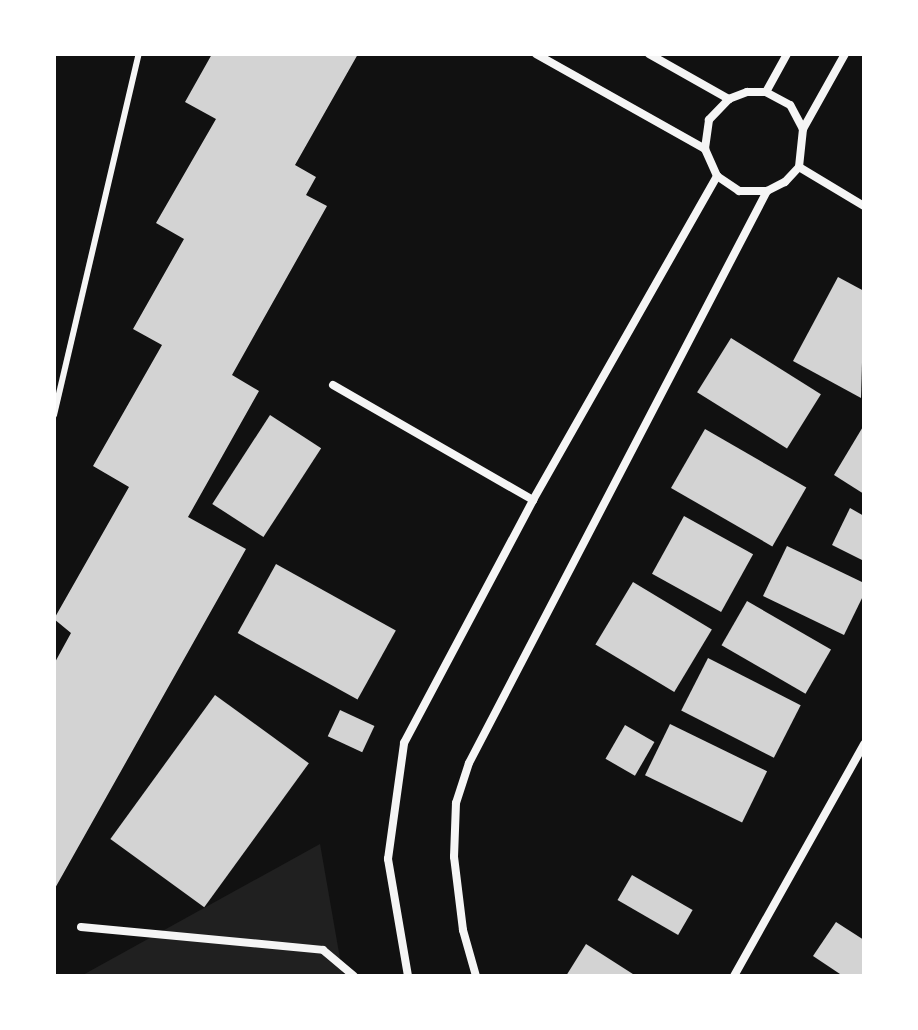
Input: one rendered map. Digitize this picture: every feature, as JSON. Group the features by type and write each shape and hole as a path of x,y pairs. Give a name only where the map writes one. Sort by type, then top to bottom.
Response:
{"street":[{"path":"536,54 705,149"},
{"path":"649,54 729,99"},
{"path":"766,92 787,54"},
{"path":"803,129 790,105 766,92 729,99 709,120 705,149 717,176 739,191 767,191 785,182 799,167 803,129 845,54"},
{"path":"799,167 864,206"},
{"path":"408,976 388,859 404,743 533,500 717,176"},
{"path":"476,976 463,930 454,857 456,803 469,763 767,191"},
{"path":"333,385 533,500"},
{"path":"734,976 864,744"},
{"path":"81,927 323,950 354,976"}],"lane":[{"path":"54,415 139,54"}],"shaded area":[{"path":"320,844 343,976 81,976"}],"building":[{"path":"212,54 358,54 295,165 316,177 306,195 327,206 232,375 259,391 188,517 246,549 54,890 54,664 71,633 54,619 129,487 93,466 162,345 133,329 184,239 156,223 216,119 185,102"},
{"path":"838,277 864,291 861,398 793,361"},
{"path":"731,338 821,394 787,448 697,392"},
{"path":"270,415 321,448 263,537 212,504"},
{"path":"864,425 864,494 834,475"},
{"path":"705,429 806,488 772,546 671,488"},
{"path":"850,508 864,516 864,561 832,545"},
{"path":"684,516 753,554 721,612 652,574"},
{"path":"787,546 864,583 864,594 844,635 763,596"},
{"path":"276,564 396,630 358,700 238,633"},
{"path":"633,582 712,629 674,692 595,645"},
{"path":"747,601 831,650 806,694 722,645"},
{"path":"708,658 801,705 774,758 681,711"},
{"path":"215,695 309,763 204,907 110,839"},
{"path":"340,710 374,726 362,752 328,736"},
{"path":"670,724 767,771 742,823 645,775"},
{"path":"625,725 654,742 635,776 606,759"},
{"path":"632,875 693,910 678,935 618,900"},
{"path":"836,922 864,940 864,976 843,976 813,956"},
{"path":"586,944 636,976 566,976"}]}
